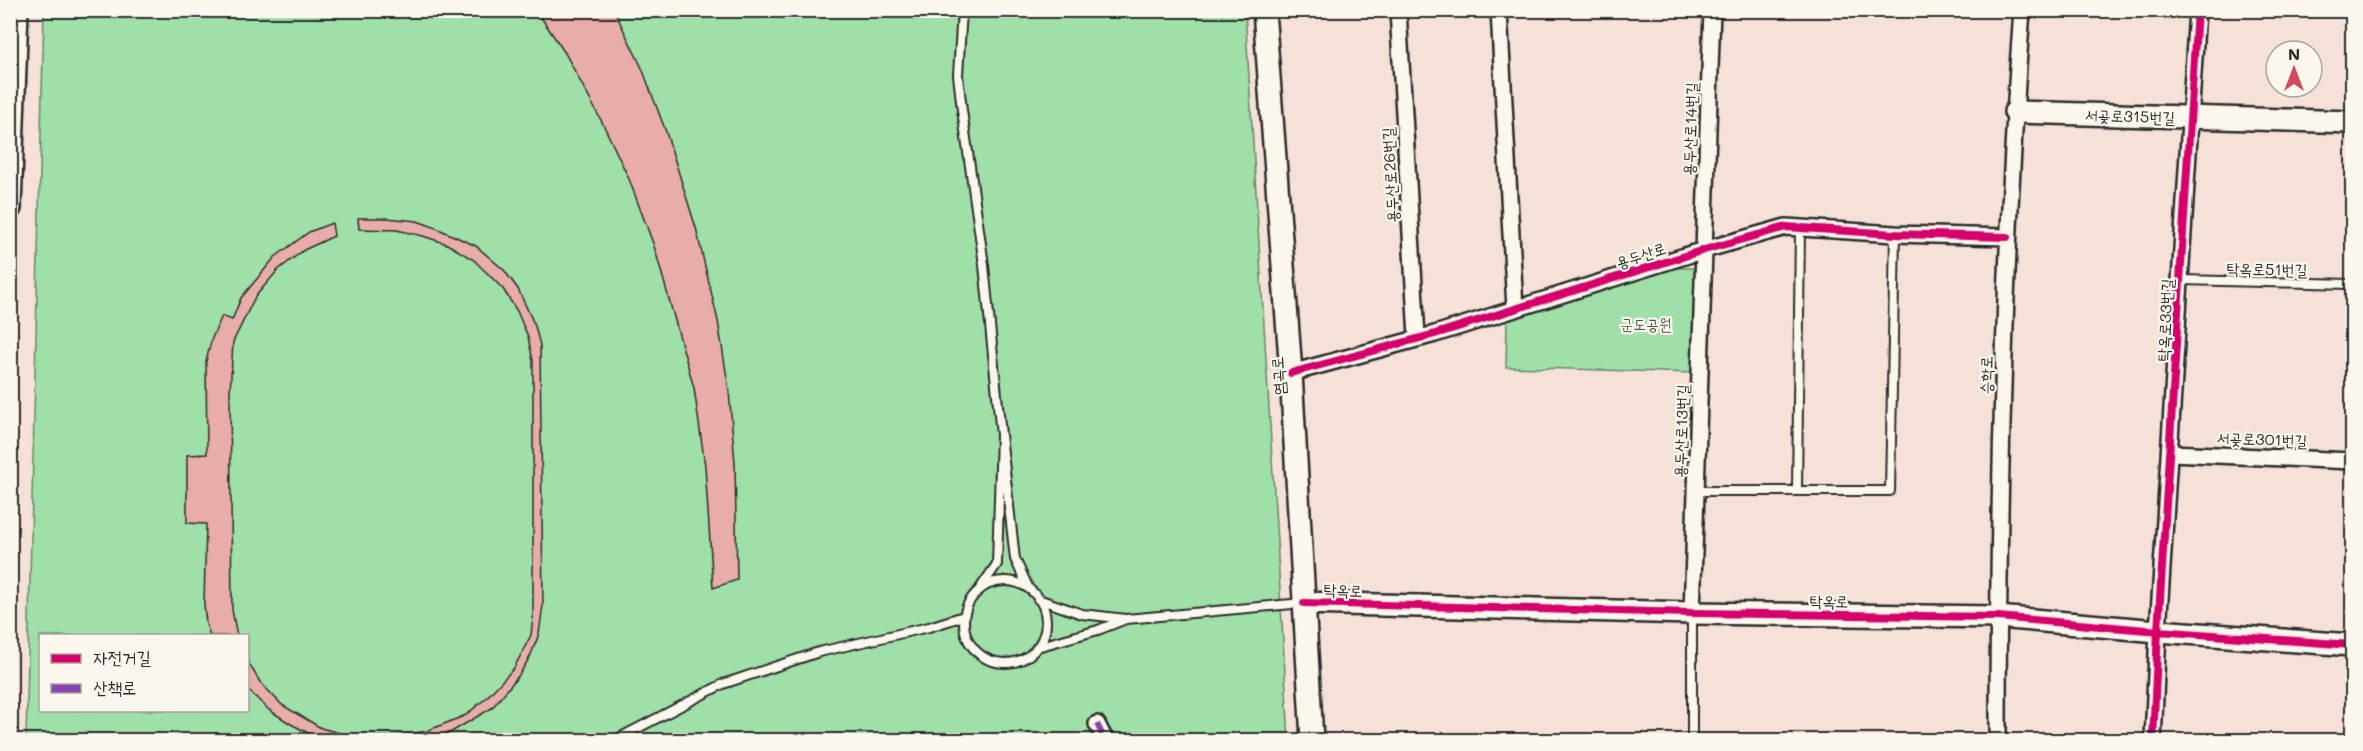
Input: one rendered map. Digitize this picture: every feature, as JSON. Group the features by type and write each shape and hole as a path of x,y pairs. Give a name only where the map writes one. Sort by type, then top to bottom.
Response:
{"street":[{"path":"10,208 17,10"},
{"path":"16,40 27,10"},
{"name":"염곡로","path":"1264,10 1291,373 1312,741"},
{"name":"용두산로26번길","path":"1398,10 1417,337"},
{"path":"1499,10 1515,309"},
{"name":"용두산로14번길","path":"1704,250 1712,10"},
{"name":"승학로","path":"1998,741 1998,617 2007,237 2022,10"},
{"name":"탁옥로33번길","path":"2153,741 2197,10"},
{"name":"서곶로315번길","path":"2015,112 2352,122"},
{"name":"용두산로","path":"1291,373 1515,309 1786,227 1895,234 2007,237"},
{"name":"용두산로13번길","path":"1692,613 1704,250"},
{"name":"서곶로301번길","path":"2170,453 2352,461"},
{"name":"탁옥로","path":"1304,603 1692,613 1998,617 2158,632 2352,645"},
{"path":"1097,724 1105,741"}],"lane":[{"path":"962,10 958,75 984,265 1015,559 1029,589 1044,610 1046,623 1037,647 1016,662 1003,663 989,660 977,652 968,641 964,628 964,616 969,601 997,564 1001,435"},
{"path":"1797,490 1800,228"},
{"path":"1697,490 1890,490 1895,234"},
{"name":"탁옥로51번길","path":"2181,280 2352,284"},
{"path":"979,590 991,583 1005,581 1018,583 1029,589"},
{"path":"1038,599 1082,614 1126,619 1304,603"},
{"path":"1692,613 1692,741"},
{"path":"615,741 723,684 819,652 929,627 964,616"},
{"path":"1037,647 1098,630 1126,619"}],"green space":[{"path":"44,11 1245,11 1289,740 26,740"},
{"name":"군도공원","path":"1667,268 1695,268 1692,373 1506,367 1507,321"}],"building":[{"path":"536,10 614,10 642,68 666,132 696,228 718,321 729,391 735,463 737,580 713,588 705,466 694,388 654,246 629,179 603,124 565,53"},
{"path":"358,218 417,221 476,246 504,270 518,289 535,326 540,345 543,605 539,634 530,657 519,675 492,708 448,734 431,740 320,739 269,710 249,691 249,664 260,682 282,705 321,728 354,737 392,737 427,731 466,715 486,698 514,668 531,635 533,617 533,361 528,337 517,311 503,289 474,260 447,244 397,230 359,229"},
{"path":"332,223 334,236 304,250 278,270 255,297 233,342 230,393 232,610 237,634 209,634 204,604 206,524 187,523 187,455 207,454 206,361 212,338 222,316 232,320 241,298 275,257 309,232"}],"marked path":[{"path":"1097,724 1105,740"}],"cycle path":[{"path":"2153,740 2197,10"},
{"path":"1291,373 1435,334 1704,250 1786,227 1895,234 2007,237"},
{"path":"1304,603 1692,613 1998,617 2352,645"}]}
